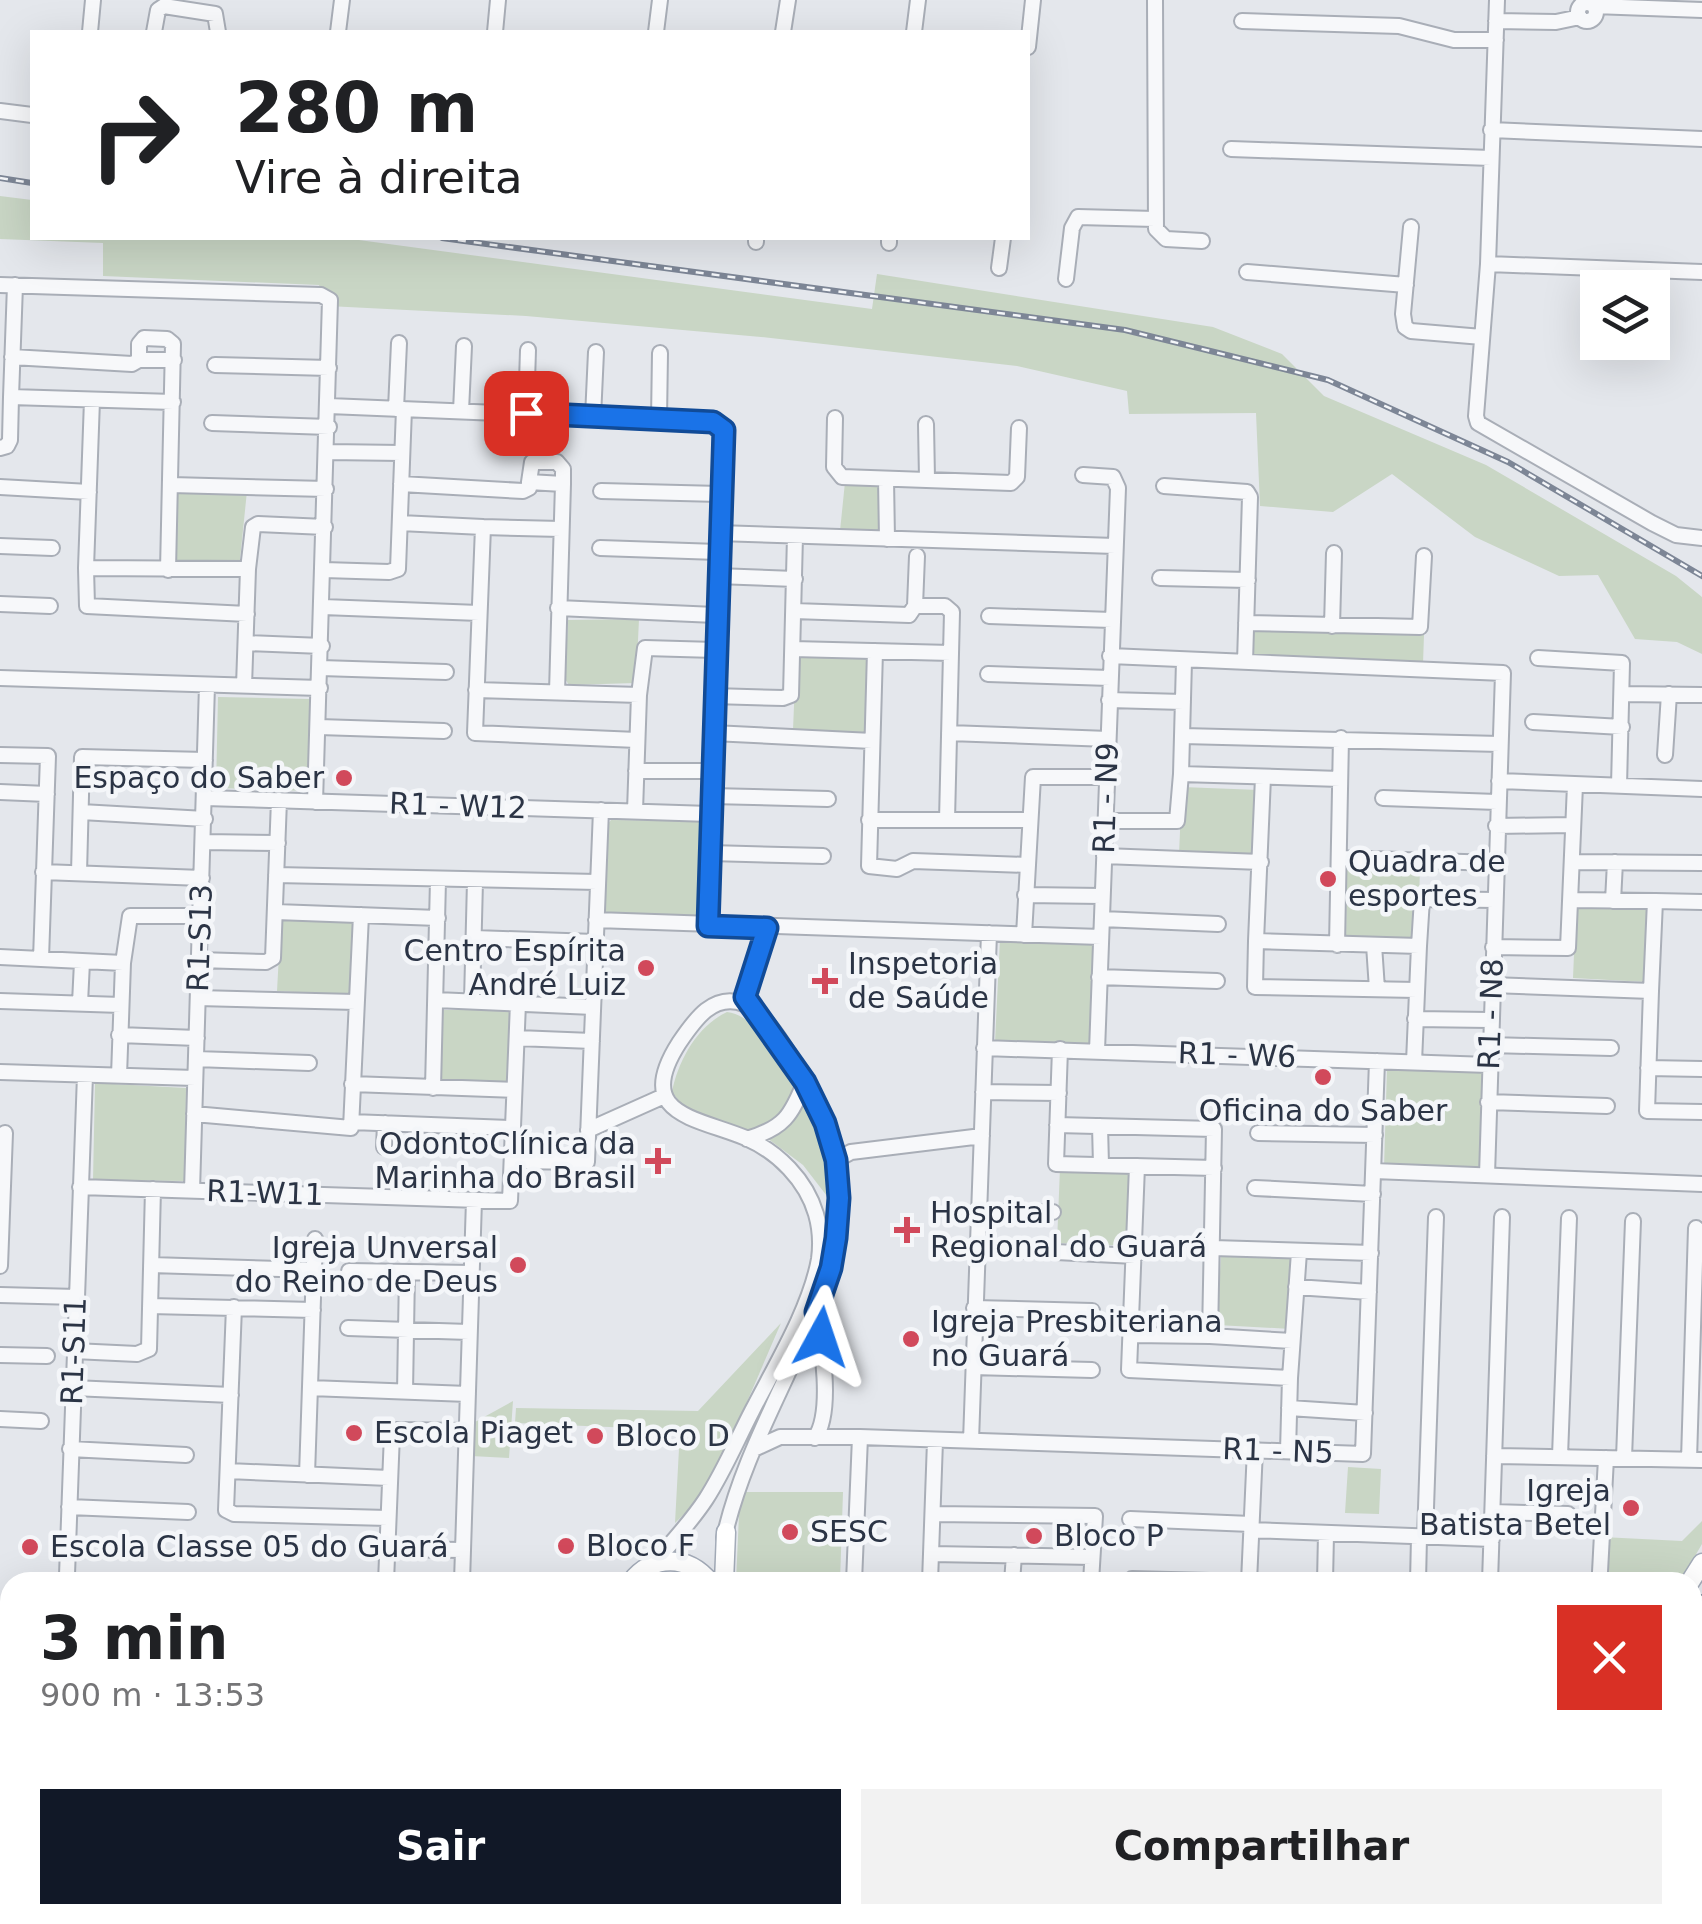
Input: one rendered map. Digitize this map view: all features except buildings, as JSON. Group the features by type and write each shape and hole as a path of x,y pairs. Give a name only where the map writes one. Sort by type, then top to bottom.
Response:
{"main road":[{"path":"722,1572 726,1532"},
{"path":"643,1572 670,1560 687,1563 702,1572"}],"street":[{"path":"91,30 102,0"},
{"path":"338,30 342,0"},
{"path":"495,30 498,0"},
{"path":"656,30 660,0"},
{"path":"783,30 788,0"},
{"path":"914,30 918,0"},
{"path":"1030,30 1033,0"},
{"path":"1155,0 1155,224 1166,239 1202,241"},
{"path":"1497,0 1478,423 1652,523 1676,535 1702,538"},
{"path":"1496,21 1556,22 1580,17 1582,6 1588,4 1702,10"},
{"path":"154,30 160,7 192,5 215,14 218,30"},
{"path":"1242,21 1399,26 1454,40 1496,40"},
{"path":"0,111 30,115"},
{"path":"1491,130 1702,139"},
{"path":"1231,149 1491,158"},
{"path":"1066,279 1072,228 1078,217 1155,224"},
{"path":"1411,228 1403,323 1407,330 1482,337"},
{"path":"999,268 1003,240"},
{"path":"1488,264 1702,272"},
{"path":"1247,272 1406,285"},
{"path":"0,448 10,440 12,357 7,326 8,285 325,296 331,308 315,802"},
{"path":"12,357 132,364 138,360 144,338 170,341 174,360 168,570"},
{"path":"324,570 396,571 402,484 399,344"},
{"path":"462,411 464,346"},
{"path":"526,413 528,350"},
{"path":"593,416 596,352"},
{"path":"659,419 660,353"},
{"path":"215,365 329,368"},
{"path":"11,398 172,402"},
{"path":"92,400 87,606 247,614"},
{"path":"329,406 713,422 724,430 708,926"},
{"path":"835,418 834,467 838,475 886,479 1014,482 1019,428"},
{"path":"212,423 328,427"},
{"path":"926,424 927,479"},
{"path":"328,452 402,453"},
{"path":"402,484 524,491 530,482 530,465 536,460 560,464 557,692"},
{"name":"R1 - N9","path":"1082,475 1116,480 1097,1051"},
{"path":"886,479 886,538"},
{"path":"530,482 562,484"},
{"path":"171,485 326,489"},
{"path":"0,486 88,492"},
{"path":"1110,656 1245,662 1250,503 1246,492 1164,486"},
{"path":"602,491 720,494"},
{"path":"400,524 561,529"},
{"path":"244,686 248,569 254,525 325,527"},
{"path":"483,526 475,733 637,740"},
{"path":"718,533 1115,546"},
{"path":"714,696 788,697 792,690 795,536"},
{"path":"0,546 52,548"},
{"path":"600,548 718,552"},
{"path":"1332,626 1334,553"},
{"path":"794,612 906,616 915,606 917,556"},
{"path":"1246,623 1420,627 1424,556"},
{"path":"86,568 248,569"},
{"path":"717,576 795,578"},
{"path":"1160,578 1248,580"},
{"path":"0,604 50,606"},
{"path":"915,606 952,609 947,820"},
{"path":"323,607 479,614"},
{"path":"558,608 716,615"},
{"path":"989,616 1112,620"},
{"path":"246,643 322,646"},
{"path":"635,811 639,696 645,648 715,650"},
{"path":"794,649 952,653"},
{"path":"875,651 868,862 872,867 898,868 914,861 1027,865"},
{"path":"1538,658 1620,661 1623,665 1618,786"},
{"path":"1104,820 1177,821 1184,660"},
{"name":"R1 - N8","path":"1245,662 1503,673 1487,1175"},
{"path":"321,668 446,672"},
{"path":"988,674 1110,678"},
{"path":"0,678 320,688"},
{"name":"R1-S13","path":"192,1191 207,685"},
{"path":"476,690 639,696"},
{"path":"1624,694 1702,694"},
{"path":"1665,755 1668,694"},
{"path":"1109,700 1183,702"},
{"path":"1533,722 1622,727"},
{"path":"319,727 444,731"},
{"path":"712,733 872,740"},
{"path":"949,733 1108,738"},
{"path":"1182,736 1500,744"},
{"path":"1337,945 1341,738"},
{"path":"0,755 48,756 41,959"},
{"path":"79,873 82,757 206,760"},
{"path":"636,771 712,771"},
{"path":"1181,774 1340,779"},
{"path":"1024,935 1032,780 1036,776 1106,777"},
{"path":"1263,777 1255,988 1417,990"},
{"path":"1499,781 1702,789"},
{"path":"1494,947 1567,949 1575,785"},
{"path":"0,792 47,794"},
{"path":"710,796 828,799"},
{"name":"R1 - W12","path":"205,798 710,814"},
{"path":"1382,798 1498,802"},
{"path":"200,960 270,961 274,954 279,800"},
{"path":"518,1003 512,1161 587,1162 600,810"},
{"path":"81,812 204,819"},
{"path":"869,820 1029,820"},
{"path":"1496,826 1573,825"},
{"path":"204,842 278,843"},
{"path":"710,853 824,856"},
{"path":"1104,856 1261,862"},
{"path":"1339,858 1496,862"},
{"path":"1572,862 1702,864"},
{"path":"1613,900 1615,862"},
{"path":"44,872 202,878"},
{"path":"276,875 597,882"},
{"path":"433,1088 438,880"},
{"path":"472,1001 474,880"},
{"path":"1025,895 1102,896"},
{"path":"1414,1062 1423,898 1494,900"},
{"path":"1570,900 1702,902"},
{"path":"1655,901 1647,1111 1702,1112"},
{"path":"276,912 438,918"},
{"path":"118,1076 126,924 132,914 201,916"},
{"path":"194,1114 351,1128 362,916"},
{"path":"1102,919 1218,924"},
{"path":"596,920 1101,937"},
{"path":"642,1572 690,1524 708,1496 778,1361 809,1292 818,1260 816,1214 801,1182 775,1156 747,1139 681,1115 664,1096 662,1081 667,1065 683,1037 706,1010 728,1000 739,988 763,928"},
{"path":"726,1532 752,1450 816,1312 831,1268 839,1198 834,1152 805,1082 751,1008 744,992 763,928"},
{"path":"972,1442 989,933"},
{"path":"474,938 595,942"},
{"path":"1256,941 1419,946"},
{"path":"1374,946 1377,989"},
{"path":"0,957 123,963"},
{"path":"80,1003 82,962"},
{"path":"1099,977 1217,981"},
{"path":"1491,985 1651,992"},
{"path":"198,998 356,1002"},
{"path":"436,1000 592,1007"},
{"path":"728,1000 751,1008"},
{"path":"0,1001 121,1004"},
{"path":"1416,1019 1490,1020"},
{"path":"119,1034 197,1038"},
{"path":"517,1038 592,1040"},
{"path":"1490,1045 1611,1048"},
{"name":"R1 - W6","path":"984,1048 1489,1065"},
{"path":"1060,1050 1056,1164 1214,1168"},
{"path":"196,1059 308,1063"},
{"name":"R1 - N5","path":"752,1450 774,1438 822,1435 1362,1454 1377,1061"},
{"path":"1648,1068 1702,1069"},
{"path":"0,1072 195,1078"},
{"name":"R1-S11","path":"67,1572 85,1075"},
{"path":"747,1139 771,1131 786,1120 805,1082"},
{"path":"352,1084 514,1090"},
{"path":"983,1092 1059,1094"},
{"path":"588,1130 664,1096"},
{"path":"1488,1102 1607,1106"},
{"path":"351,1122 513,1128"},
{"path":"384,1147 385,1123"},
{"path":"1058,1124 1214,1129 1210,1336"},
{"path":"1100,1126 1100,1166"},
{"path":"1258,1132 1375,1135"},
{"path":"0,1266 5,1133"},
{"path":"834,1152 982,1136"},
{"name":"R1-W11","path":"80,1187 510,1201 512,1161"},
{"path":"1137,1166 1129,1370 1290,1378"},
{"path":"1374,1171 1702,1184"},
{"path":"1255,1188 1373,1194"},
{"path":"74,1351 146,1352 153,1190"},
{"path":"462,1572 474,1200"},
{"path":"978,1212 1052,1212"},
{"path":"1419,1572 1436,1217"},
{"path":"1490,1572 1502,1217"},
{"path":"1560,1456 1569,1218"},
{"path":"1624,1458 1633,1220"},
{"path":"1494,1456 1696,1460 1696,1228"},
{"path":"307,1474 316,1239"},
{"path":"976,1248 1135,1256"},
{"path":"1213,1248 1371,1253"},
{"path":"1288,1452 1299,1252"},
{"path":"152,1265 315,1270"},
{"path":"349,1271 470,1273"},
{"path":"404,1392 407,1272"},
{"path":"1296,1287 1370,1292"},
{"path":"0,1295 77,1297"},
{"path":"150,1306 313,1310"},
{"path":"234,1307 226,1510 231,1514 388,1518"},
{"path":"974,1308 1092,1312"},
{"path":"816,1312 823,1353 822,1435"},
{"path":"348,1328 469,1332"},
{"path":"1132,1335 1292,1342"},
{"path":"0,1356 47,1356"},
{"path":"973,1367 1092,1370"},
{"path":"72,1388 231,1395"},
{"path":"310,1388 468,1394"},
{"path":"1289,1408 1365,1412"},
{"path":"0,1419 41,1421"},
{"path":"386,1572 392,1437 396,1430 466,1431"},
{"path":"854,1572 860,1437"},
{"path":"930,1572 935,1441"},
{"path":"70,1448 186,1455"},
{"path":"1249,1572 1255,1450"},
{"path":"1600,1572 1606,1458"},
{"path":"228,1471 389,1478"},
{"path":"70,1507 188,1512"},
{"path":"1493,1512 1568,1514"},
{"path":"933,1514 1095,1516 1091,1572"},
{"path":"1130,1519 1326,1534 1492,1540"},
{"path":"1325,1572 1326,1534"},
{"path":"386,1549 463,1550"},
{"path":"931,1554 1092,1557"},
{"path":"1013,1572 1014,1555"},
{"path":"1350,1924 1361,1924"}],"green space":[{"path":"0,196 30,200 30,240 359,240 872,309 877,274 1213,327 1282,354 1324,396 1486,465 1676,576 1702,597 1702,654 1677,642 1635,639 1598,575 1559,576 1475,537 1392,474 1333,512 1260,506 1256,413 1129,414 1127,391 1017,366 526,316 328,306 319,285 103,276 103,243 0,239"},
{"path":"845,482 881,484 879,530 840,531"},
{"path":"171,484 247,491 239,569 166,563"},
{"path":"639,619 636,683 569,685 565,679 568,620"},
{"path":"1254,630 1424,635 1423,664 1253,658"},
{"path":"796,656 863,656 870,663 864,733 793,730"},
{"path":"218,697 310,699 308,791 216,788"},
{"path":"1182,787 1259,790 1256,858 1179,854"},
{"path":"611,820 700,821 706,826 706,838 699,840 698,908 705,908 700,920 601,918 600,888 607,825"},
{"path":"1347,865 1420,867 1418,938 1346,937"},
{"path":"1576,906 1649,909 1646,982 1573,978"},
{"path":"281,918 353,922 349,995 277,991"},
{"path":"1000,939 1096,943 1092,1046 995,1042"},
{"path":"442,1010 510,1010 506,1084 440,1080"},
{"path":"727,1012 749,1021 758,1030 776,1052 793,1086 789,1107 763,1129 749,1130 696,1113 682,1105 672,1092 690,1046 707,1026"},
{"path":"1387,1069 1486,1072 1483,1170 1384,1167"},
{"path":"95,1083 186,1088 185,1181 93,1180"},
{"path":"803,1099 822,1148 830,1200 803,1165 767,1138 790,1123"},
{"path":"1060,1168 1135,1170 1132,1246 1057,1243"},
{"path":"1221,1255 1295,1257 1291,1329 1217,1325"},
{"path":"781,1323 709,1490 675,1523 680,1430 515,1423 516,1408 698,1411"},
{"path":"513,1401 509,1458 471,1456 475,1422"},
{"path":"1348,1467 1381,1469 1379,1514 1345,1513"},
{"name":"SESC","path":"740,1492 843,1492 840,1572 736,1572"},
{"path":"1702,1521 1702,1544 1686,1572 1600,1572 1602,1537 1682,1541"}],"railway":[{"path":"0,178 30,183"},
{"path":"457,240 1125,330 1328,380 1508,462 1702,576"}],"place":[{"name":"Espaço do Saber","path":"344,778"},
{"name":"Quadra de esportes","path":"1328,879"},
{"name":"Centro Espírita André Luiz","path":"646,968"},
{"name":"Inspetoria de Saúde","path":"825,981"},
{"name":"Oficina do Saber","path":"1323,1077"},
{"name":"OdontoClínica da Marinha do Brasil","path":"658,1161"},
{"name":"Hospital Regional do Guará","path":"907,1230"},
{"name":"Igreja Unversal do Reino de Deus","path":"518,1265"},
{"name":"Igreja Presbiteriana no Guará","path":"911,1339"},
{"name":"Escola Piaget","path":"354,1433"},
{"name":"Bloco D","path":"595,1436"},
{"name":"Igreja Batista Betel","path":"1631,1508"},
{"name":"SESC","path":"790,1532"},
{"name":"Bloco P","path":"1034,1536"},
{"name":"Bloco F","path":"566,1546"},
{"name":"Escola Classe 05 do Guará","path":"30,1547"}],"route":[{"path":"526,413 713,422 724,430 708,926 767,928 745,997 805,1082 825,1123 836,1160 836,1238 831,1268 816,1312 821,1337"}]}
